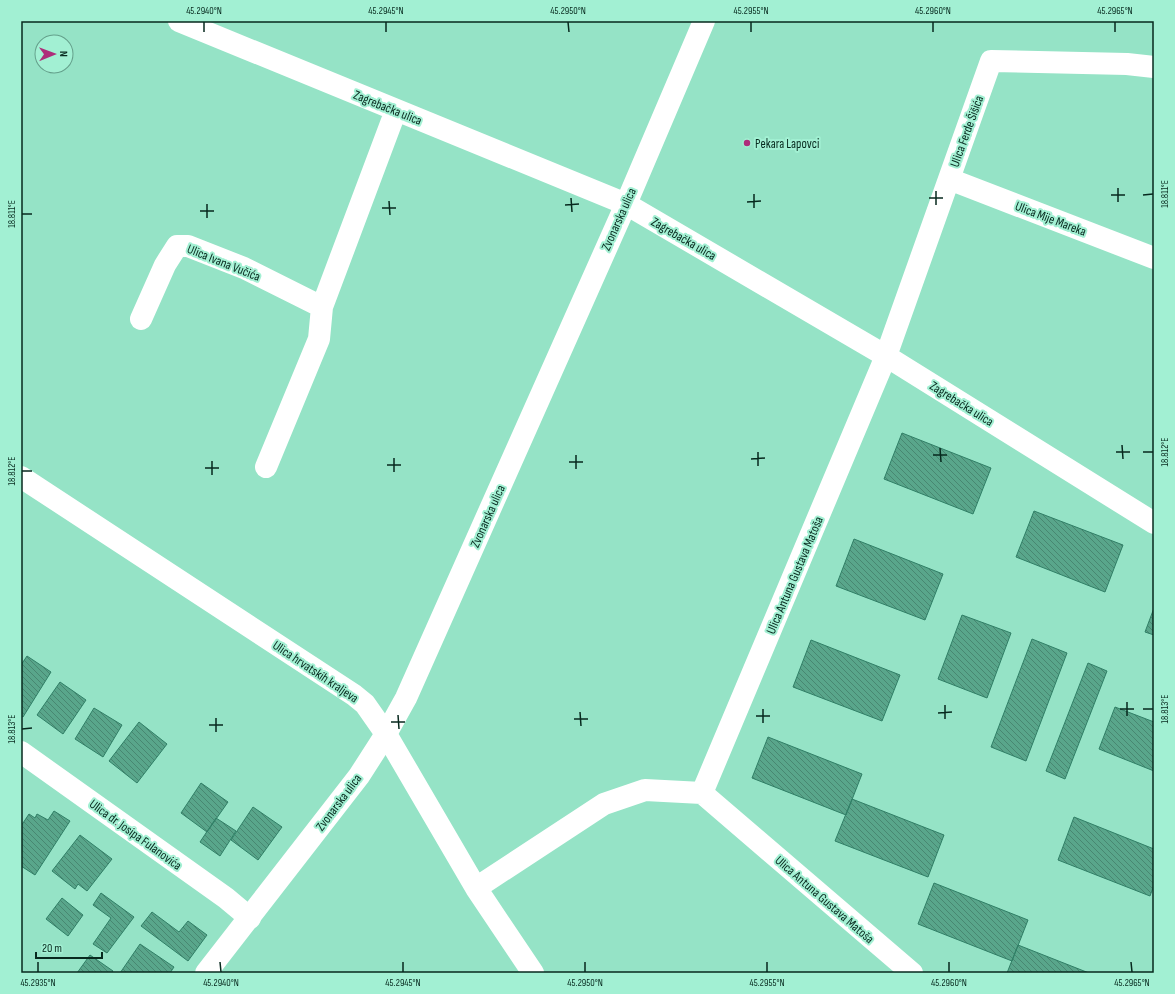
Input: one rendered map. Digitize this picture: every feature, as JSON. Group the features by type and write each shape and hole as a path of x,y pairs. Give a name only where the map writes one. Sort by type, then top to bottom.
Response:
{"street":[{"name":"Zagrebačka ulica","path":"179,21 626,204 886,356 1154,523"},
{"name":"Zvonarska ulica","path":"206,973 359,776 386,734 406,698 626,204 704,21"},
{"name":"Ulica Ferde Šišića","path":"886,356 991,61 1128,64 1154,67"},
{"path":"266,467 319,339 322,307 396,110"},
{"name":"Ulica Mije Mareka","path":"949,179 1154,258"},
{"name":"Ulica Ivana Vučića","path":"141,319 165,265 177,246 188,246 244,268 322,307"},
{"name":"Ulica Antuna Gustava Matoša","path":"886,356 702,793 912,973"},
{"name":"Ulica hrvatskih kraljeva","path":"21,477 354,695 365,704 386,734 476,888 533,973"},
{"name":"Ulica dr. Josipa Fulanovića","path":"21,752 226,898 250,918"},
{"path":"476,888 604,804 645,790 702,793"}],"building":[{"path":"902,433 991,468 973,514 884,479"},
{"path":"1034,511 1123,545 1105,592 1016,557"},
{"path":"854,539 943,574 925,620 836,586"},
{"path":"1154,608 1154,635 1145,632"},
{"path":"962,615 1011,633 987,698 938,679"},
{"path":"1032,639 1067,653 1026,761 991,747"},
{"path":"811,640 900,675 882,721 793,687"},
{"path":"27,656 51,672 23,717 21,716 21,665"},
{"path":"1088,663 1107,671 1065,779 1046,771"},
{"path":"60,682 86,700 63,734 37,715"},
{"path":"1115,707 1154,722 1154,771 1099,749"},
{"path":"94,708 122,725 103,757 75,739"},
{"path":"139,722 167,744 137,783 109,761"},
{"path":"768,737 862,774 846,815 752,778"},
{"path":"201,783 228,802 207,832 181,813"},
{"path":"852,799 944,835 928,877 835,841"},
{"path":"253,807 282,827 258,860 231,840"},
{"path":"54,811 70,821 35,875 21,866 21,826 29,814 35,818 37,814 48,820"},
{"path":"1074,817 1154,849 1154,885 1150,896 1058,860"},
{"path":"216,818 236,831 220,856 200,842"},
{"path":"80,835 112,859 87,891 78,884 75,889 52,871"},
{"path":"934,883 1028,920 1012,961 918,924"},
{"path":"101,893 134,917 107,953 93,944 111,918 93,905"},
{"path":"62,898 83,915 68,936 46,919"},
{"path":"152,912 179,932 188,921 207,935 188,961 141,926"},
{"path":"140,944 174,967 170,973 120,973"},
{"path":"1018,945 1089,973 1007,973"},
{"path":"90,955 113,971 112,973 77,973"}],"place":[{"name":"Pekara Lapovci","path":"747,143"}]}
